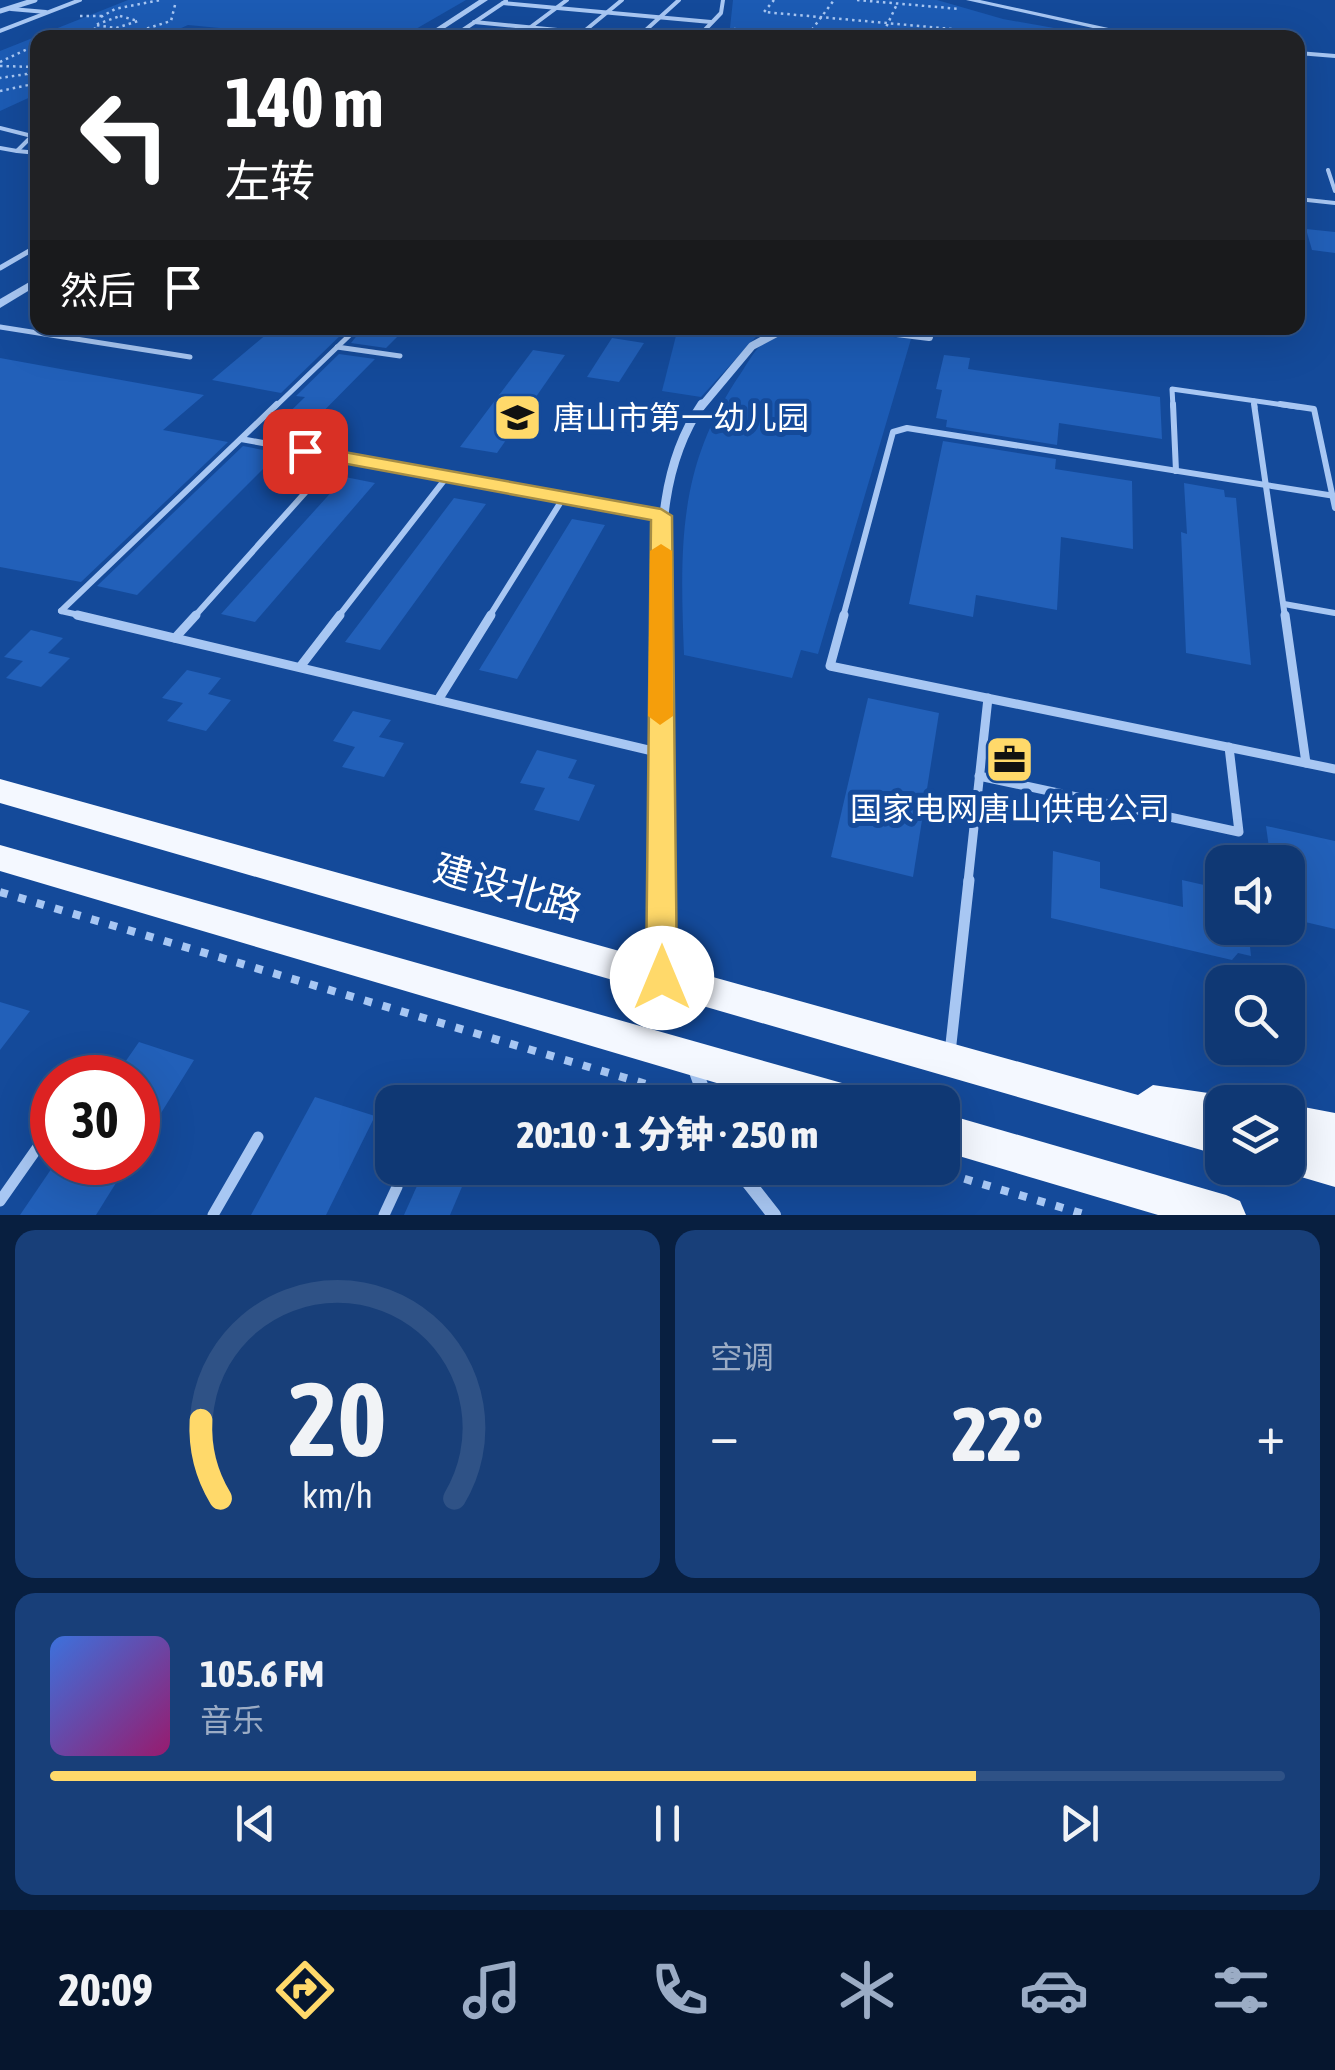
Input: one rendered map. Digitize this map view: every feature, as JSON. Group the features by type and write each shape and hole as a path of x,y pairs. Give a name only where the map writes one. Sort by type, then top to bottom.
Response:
{"main road":[{"name":"建设北路","path":"0,791 1205,1132"},
{"path":"3,871 784,1085"},
{"path":"1056,1091 1205,1112"},
{"path":"1305,1126 1335,1132"},
{"path":"960,1137 1226,1215"},
{"path":"1305,1160 1335,1168"}],"street":[{"path":"0,11 34,0"},
{"path":"437,30 484,0"},
{"path":"970,0 1113,30"},
{"path":"1305,54 1335,56"},
{"path":"0,304 30,285"},
{"path":"662,978 661,516 675,452 697,406 756,338 765,335"},
{"path":"907,335 929,338"},
{"path":"692,1058 701,1085"},
{"path":"751,1185 774,1215"}],"lane":[{"path":"0,31 80,0"},
{"path":"526,30 567,0"},
{"path":"585,30 622,0"},
{"path":"646,30 679,0"},
{"path":"704,30 721,13 723,0"},
{"path":"462,30 506,2 711,22"},
{"path":"11,9 48,12"},
{"path":"474,22 561,30"},
{"path":"0,128 30,136"},
{"path":"17,151 30,138"},
{"path":"0,148 30,152"},
{"path":"1328,170 1335,191"},
{"path":"1305,200 1335,203"},
{"path":"0,268 30,251"},
{"path":"0,326 30,331"},
{"path":"53,335 190,358"},
{"path":"350,335 61,611 660,752"},
{"path":"337,347 400,356"},
{"path":"1176,471 1172,389 1314,409 1335,508"},
{"path":"1254,401 1306,763"},
{"path":"1335,496 907,428 893,432 830,666 1335,769"},
{"path":"240,439 661,516"},
{"path":"175,638 338,457"},
{"path":"300,667 446,478"},
{"path":"438,700 562,500"},
{"path":"1284,604 1335,613"},
{"path":"950,1058 988,698"},
{"path":"979,776 1239,832 1229,747"},
{"path":"213,1215 258,1137"},
{"path":"0,1201 30,1159"},
{"path":"384,1215 397,1187"}],"path":[{"path":"98,27 95,24 114,9 160,0"},
{"path":"774,0 764,12 975,30 977,20"},
{"path":"811,30 834,0"},
{"path":"857,0 963,9"},
{"path":"885,30 898,3"},
{"path":"142,30 174,18 175,5"},
{"path":"101,20 138,20 130,25"},
{"path":"92,30 130,25 149,28"},
{"path":"734,29 744,30"},
{"path":"0,64 30,48"},
{"path":"0,64 30,66"},
{"path":"0,78 30,72"},
{"path":"0,91 30,86"},
{"path":"0,100 10,92"},
{"path":"3,871 655,1085"},
{"path":"960,1177 1087,1215"}],"shaded area":[{"path":"128,0 466,0 414,30 241,30 188,25 177,30 53,30"},
{"path":"733,0 937,0 1003,19 1065,30 730,30"},
{"path":"30,39 30,97 0,111 0,51"},
{"path":"676,335 758,335 701,397 662,391"},
{"path":"773,335 911,339 818,654 801,650 792,678 684,655 683,543 694,475 720,407 764,342"}],"building":[{"path":"1306,229 1335,232 1335,253 1312,250"},
{"path":"266,335 341,335 281,393 212,380"},
{"path":"357,335 399,335 386,348 351,343"},
{"path":"612,338 644,343 619,382 587,377"},
{"path":"533,350 565,355 497,453 460,447"},
{"path":"339,354 375,359 295,440 265,436 305,397 296,396"},
{"path":"944,355 970,358 968,369 1160,397 1162,439 1059,423 1057,445 946,427 947,420 936,418 942,390 936,389"},
{"path":"0,358 204,395 163,430 228,442 81,582 0,567"},
{"path":"943,441 1056,459 1055,469 1132,481 1133,549 1061,537 1057,610 976,595 973,617 909,604"},
{"path":"243,446 279,453 137,595 97,586"},
{"path":"345,477 375,483 255,622 221,614"},
{"path":"1184,483 1224,490 1225,497 1236,498 1251,665 1186,653 1181,532 1187,534"},
{"path":"454,498 486,504 380,650 345,642"},
{"path":"572,519 605,525 517,679 479,670"},
{"path":"31,630 63,638 48,653 70,658 41,687 6,678 23,661 4,657"},
{"path":"187,670 221,678 208,694 231,700 206,731 167,721 183,703 162,698"},
{"path":"868,698 939,713 913,877 831,857"},
{"path":"353,711 391,720 379,737 404,743 384,777 342,767 355,747 333,741"},
{"path":"537,750 577,760 568,778 595,785 579,821 534,810 545,788 520,783"},
{"path":"1266,826 1335,841 1335,929 1305,922 1305,845 1269,845"},
{"path":"1053,851 1100,862 1100,888 1183,907 1182,880 1205,885 1205,945 1250,945 1251,956 1238,953 1232,960 1051,918"},
{"path":"0,1002 30,1011 0,1050"},
{"path":"139,1042 194,1060 160,1115 160,1055 130,1055"},
{"path":"315,1097 375,1116 326,1215 251,1215"},
{"path":"40,1185 115,1185 96,1215 20,1215"},
{"path":"417,1185 463,1185 450,1215 404,1215"}],"slow traffic":[{"path":"660,716 661,551"}],"place":[{"name":"唐山市第一幼儿园","path":"518,418"},
{"name":"国家电网唐山供电公司","path":"1010,759"}],"route":[{"path":"305,451 661,516 662,978"}]}
